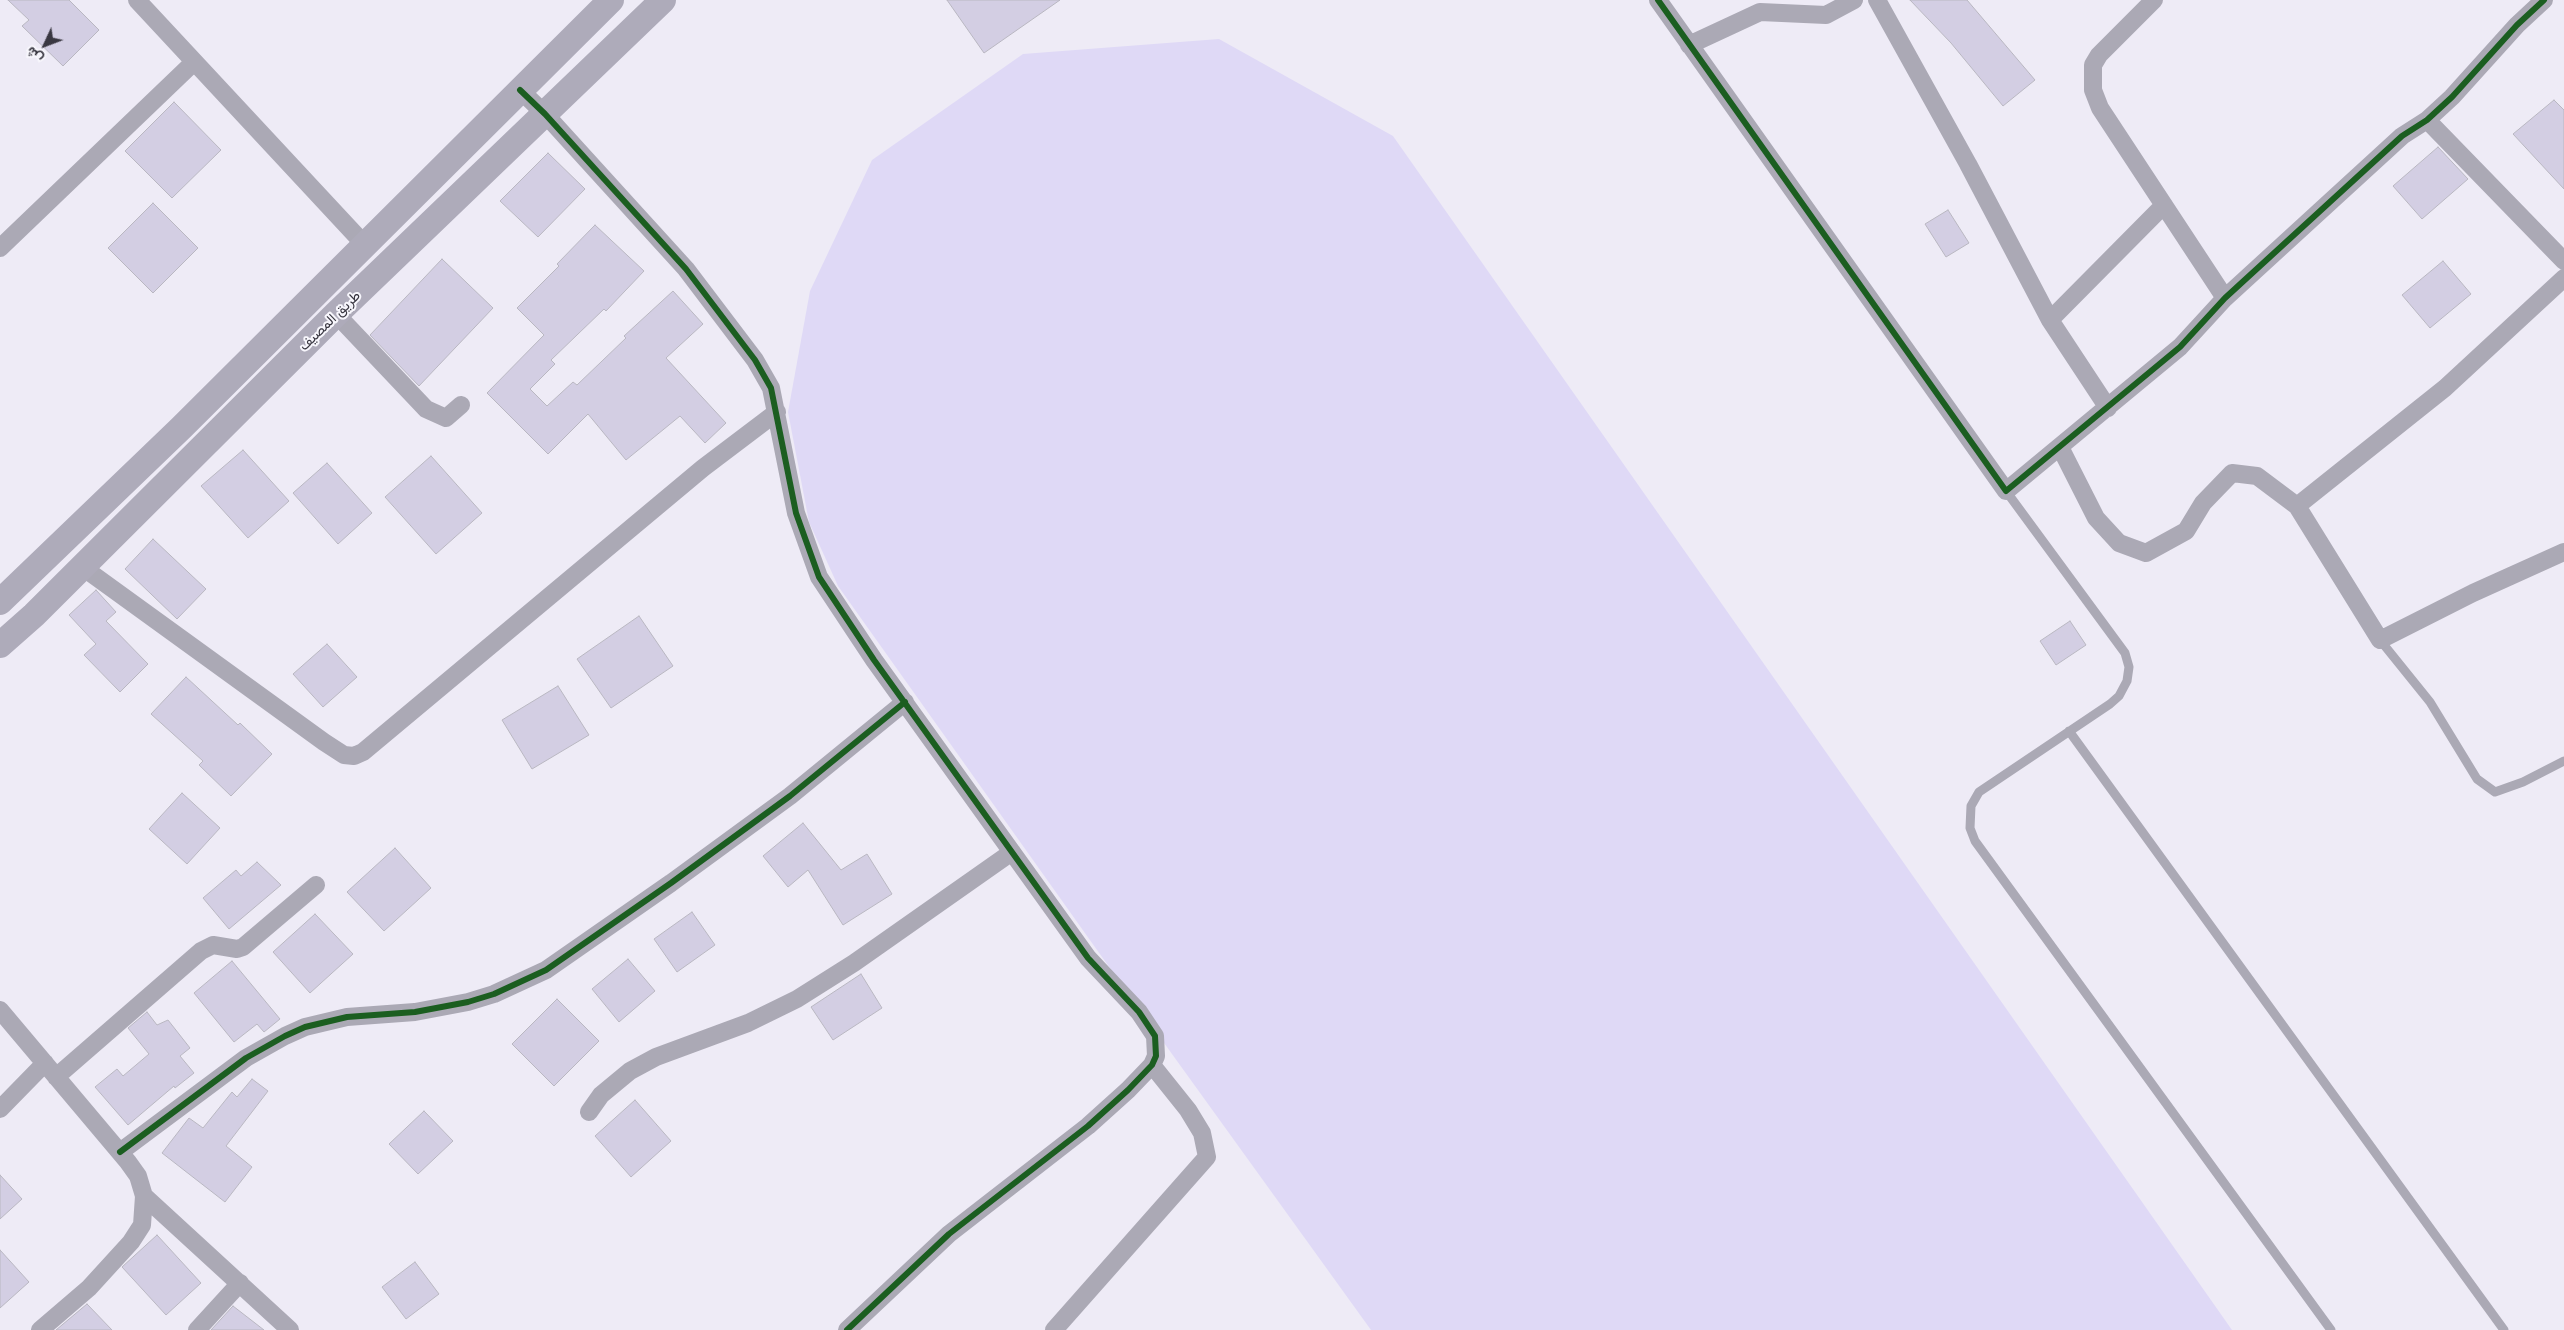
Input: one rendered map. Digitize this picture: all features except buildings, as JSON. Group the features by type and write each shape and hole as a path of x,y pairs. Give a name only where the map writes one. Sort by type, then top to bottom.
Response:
{"main road":[{"path":"0,602 181,428 611,0"},
{"name":"طريق المصيف","path":"0,645 34,615 81,566 336,314 663,0"}],"street":[{"path":"137,0 364,244"},
{"path":"1658,0 2006,491 2180,347 2225,298 2402,136 2427,120 2452,97 2544,0"},
{"path":"1690,45 1760,12 1826,15 1854,0"},
{"path":"1876,0 1968,164 2050,320 2108,408"},
{"path":"2154,0 2099,55 2093,65 2093,90 2100,108 2225,298"},
{"path":"0,248 194,62"},
{"path":"520,90 545,114 686,269 755,360 771,388 796,513 819,577 874,660 1088,958 1149,1025 1157,1046 1152,1065 1088,1126 949,1234 847,1330"},
{"path":"2427,120 2564,261"},
{"path":"2050,320 2164,205"},
{"path":"2297,506 2444,388 2564,278"},
{"path":"336,314 426,409 446,418 461,405"},
{"path":"81,566 324,742 344,755 354,756 370,746 703,468 777,412"},
{"path":"2060,447 2096,518 2118,543 2146,553 2186,531 2203,503 2232,473 2257,476 2297,506 2380,640 2473,593 2564,552"},
{"path":"120,1152 246,1058 285,1036 305,1028 347,1017 415,1012 468,1002 503,990 546,970 656,894 790,796 905,702"},
{"path":"589,1112 601,1095 630,1071 656,1057 748,1023 797,999 854,963 1012,852"},
{"path":"56,1077 204,948 213,945 237,949 243,947 316,885"},
{"path":"0,1010 120,1152 138,1176 144,1196 142,1226 131,1242 89,1288 40,1330"},
{"path":"0,1109 45,1062"},
{"path":"1054,1330 1207,1157 1202,1134 1188,1110 1152,1065"},
{"path":"144,1196 240,1283 280,1326"},
{"path":"197,1330 240,1283"}],"lane":[{"path":"2006,491 2125,653 2129,667 2127,681 2119,696 2110,704 1980,792 1971,806 1970,828 1976,841 2331,1330"},
{"path":"2380,640 2430,702 2476,780 2495,792 2523,782 2564,760"},
{"path":"2069,731 2504,1330"}],"shaded area":[{"path":"1219,39 1393,136 2232,1330 1371,1330 838,586 809,522 788,412 810,291 872,160 1023,54"}],"cycle path":[{"path":"1658,0 2006,491 2180,347 2225,298 2402,136 2427,120 2452,97 2517,25 2544,0"},
{"path":"520,90 545,114 686,269 755,360 771,388 796,513 819,577 874,660 1088,958 1139,1012 1155,1036 1156,1056 1152,1065 1128,1090 1088,1126 949,1234 847,1330"},
{"path":"120,1152 246,1058 305,1027 347,1017 415,1012 468,1002 494,994 546,970 671,883 790,796 905,702"}]}
